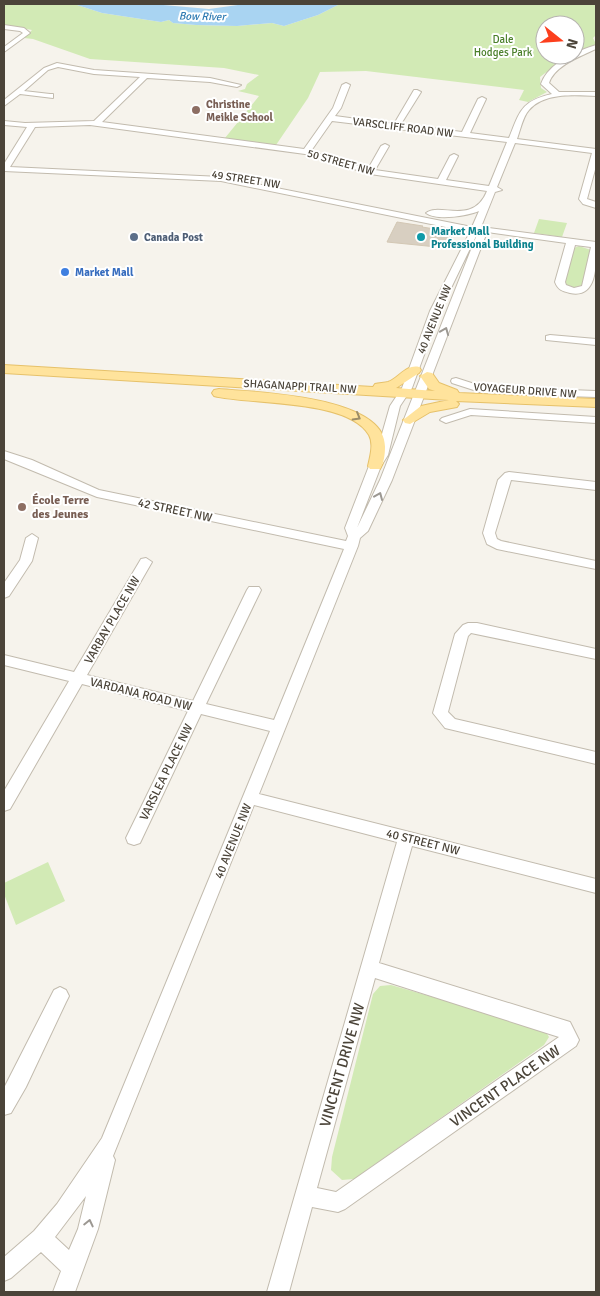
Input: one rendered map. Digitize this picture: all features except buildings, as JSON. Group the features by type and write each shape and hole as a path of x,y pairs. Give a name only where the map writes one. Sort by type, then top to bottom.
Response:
{"main road":[{"name":"SHAGANAPPI TRAIL NW","path":"4,369 363,390 402,397"},
{"path":"363,390 393,385 414,370"},
{"path":"427,376 432,384 439,389 474,398"},
{"name":"SHAGANAPPI TRAIL NW","path":"4,378 206,391 596,403"},
{"path":"206,391 324,406 355,415 370,426 377,438 378,446 375,466"},
{"name":"SHAGANAPPI TRAIL NW","path":"418,398 452,404 596,412"},
{"path":"410,420 426,409 452,404"}],"street":[{"path":"4,27 25,30 27,33 4,50"},
{"path":"596,47 566,61 548,76 544,82 557,94 596,94"},
{"path":"4,104 46,69 57,65 88,71 144,77 210,80 237,85"},
{"path":"96,124 144,77"},
{"path":"306,152 339,104 346,86"},
{"path":"18,92 50,96"},
{"path":"396,126 417,92"},
{"name":"40 AVENUE NW","path":"64,1292 88,1229 109,1145 251,798 353,541 362,531 370,517 410,420 479,228 495,189 530,106 541,98 557,94"},
{"path":"465,135 482,99"},
{"name":"VARSCLIFF ROAD NW","path":"330,118 596,152"},
{"name":"50 STREET NW","path":"4,123 32,125 96,124 182,135 306,152 370,172 495,189"},
{"path":"6,166 32,125"},
{"path":"4,128 19,130 4,155"},
{"path":"370,172 385,146"},
{"path":"596,152 583,199 596,205"},
{"path":"442,182 454,156"},
{"name":"49 STREET NW","path":"6,166 226,175 412,211 479,228"},
{"name":"49 STREET NW","path":"6,166 221,179 479,228 596,246"},
{"name":"40 AVENUE NW","path":"353,541 351,528 375,466 382,455 391,418 414,370 435,311 479,228 486,202 495,189"},
{"path":"412,211 459,214 474,210 486,202"},
{"path":"571,241 560,282 562,287 570,290 580,290 586,287 596,246"},
{"path":"550,338 596,342"},
{"name":"VOYAGEUR DRIVE NW","path":"456,381 483,390 596,394"},
{"name":"VOYAGEUR DRIVE NW","path":"446,420 470,412 596,420"},
{"name":"42 STREET NW","path":"4,455 28,463 77,487 97,493 353,541"},
{"path":"596,486 509,476 504,480 489,533 491,541 497,545 596,565"},
{"path":"4,593 26,561 32,538"},
{"name":"VARBAY PLACE NW","path":"4,804 146,562"},
{"name":"VARSLEA PLACE NW","path":"134,838 254,590"},
{"path":"596,654 477,628 468,628 462,634 440,711 450,724 596,758"},
{"name":"VARDANA ROAD NW","path":"4,660 279,727"},
{"name":"40 STREET NW","path":"251,798 596,886"},
{"name":"VINCENT DRIVE NW","path":"278,1292 406,838"},
{"name":"VINCENT PLACE NW","path":"304,1196 338,1202 570,1040 564,1028 369,968"},
{"path":"4,1106 20,1080 60,996"},
{"name":"40 AVENUE NW","path":"4,1271 41,1238 78,1192 109,1145"},
{"path":"41,1238 74,1269"}],"green space":[{"name":"Dale Hodges Park","path":"4,4 74,4 102,13 161,22 169,20 173,23 196,25 237,26 272,23 284,26 318,15 340,4 596,4 596,35 593,38 596,44 585,49 585,15 535,15 535,65 556,65 540,77 541,88 547,92 528,102 519,100 524,90 366,71 320,72 308,98 276,145 225,138 259,96 238,91 245,89 247,84 259,75 224,68 90,59 33,39 24,38 32,30 4,25"},
{"path":"539,219 567,223 562,237 534,233"},
{"path":"579,246 591,250 583,285 572,288 564,283 574,248"},
{"path":"48,862 65,901 16,925 4,894 4,883"},
{"path":"391,985 544,1029 549,1037 544,1045 354,1179 342,1180 331,1170 332,1157 373,994 380,986"}],"water":[{"name":"Bow River","path":"74,4 152,4 209,9 245,4 340,4 318,15 284,26 272,23 237,26 173,23 169,20 161,22 102,13"}],"place":[{"name":"Christine Meikle School","path":"196,110"},
{"name":"Canada Post","path":"134,237"},
{"name":"Market Mall Professional Building","path":"421,237"},
{"name":"Market Mall","path":"65,272"},
{"name":"École Terre des Jeunes","path":"22,507"}]}
